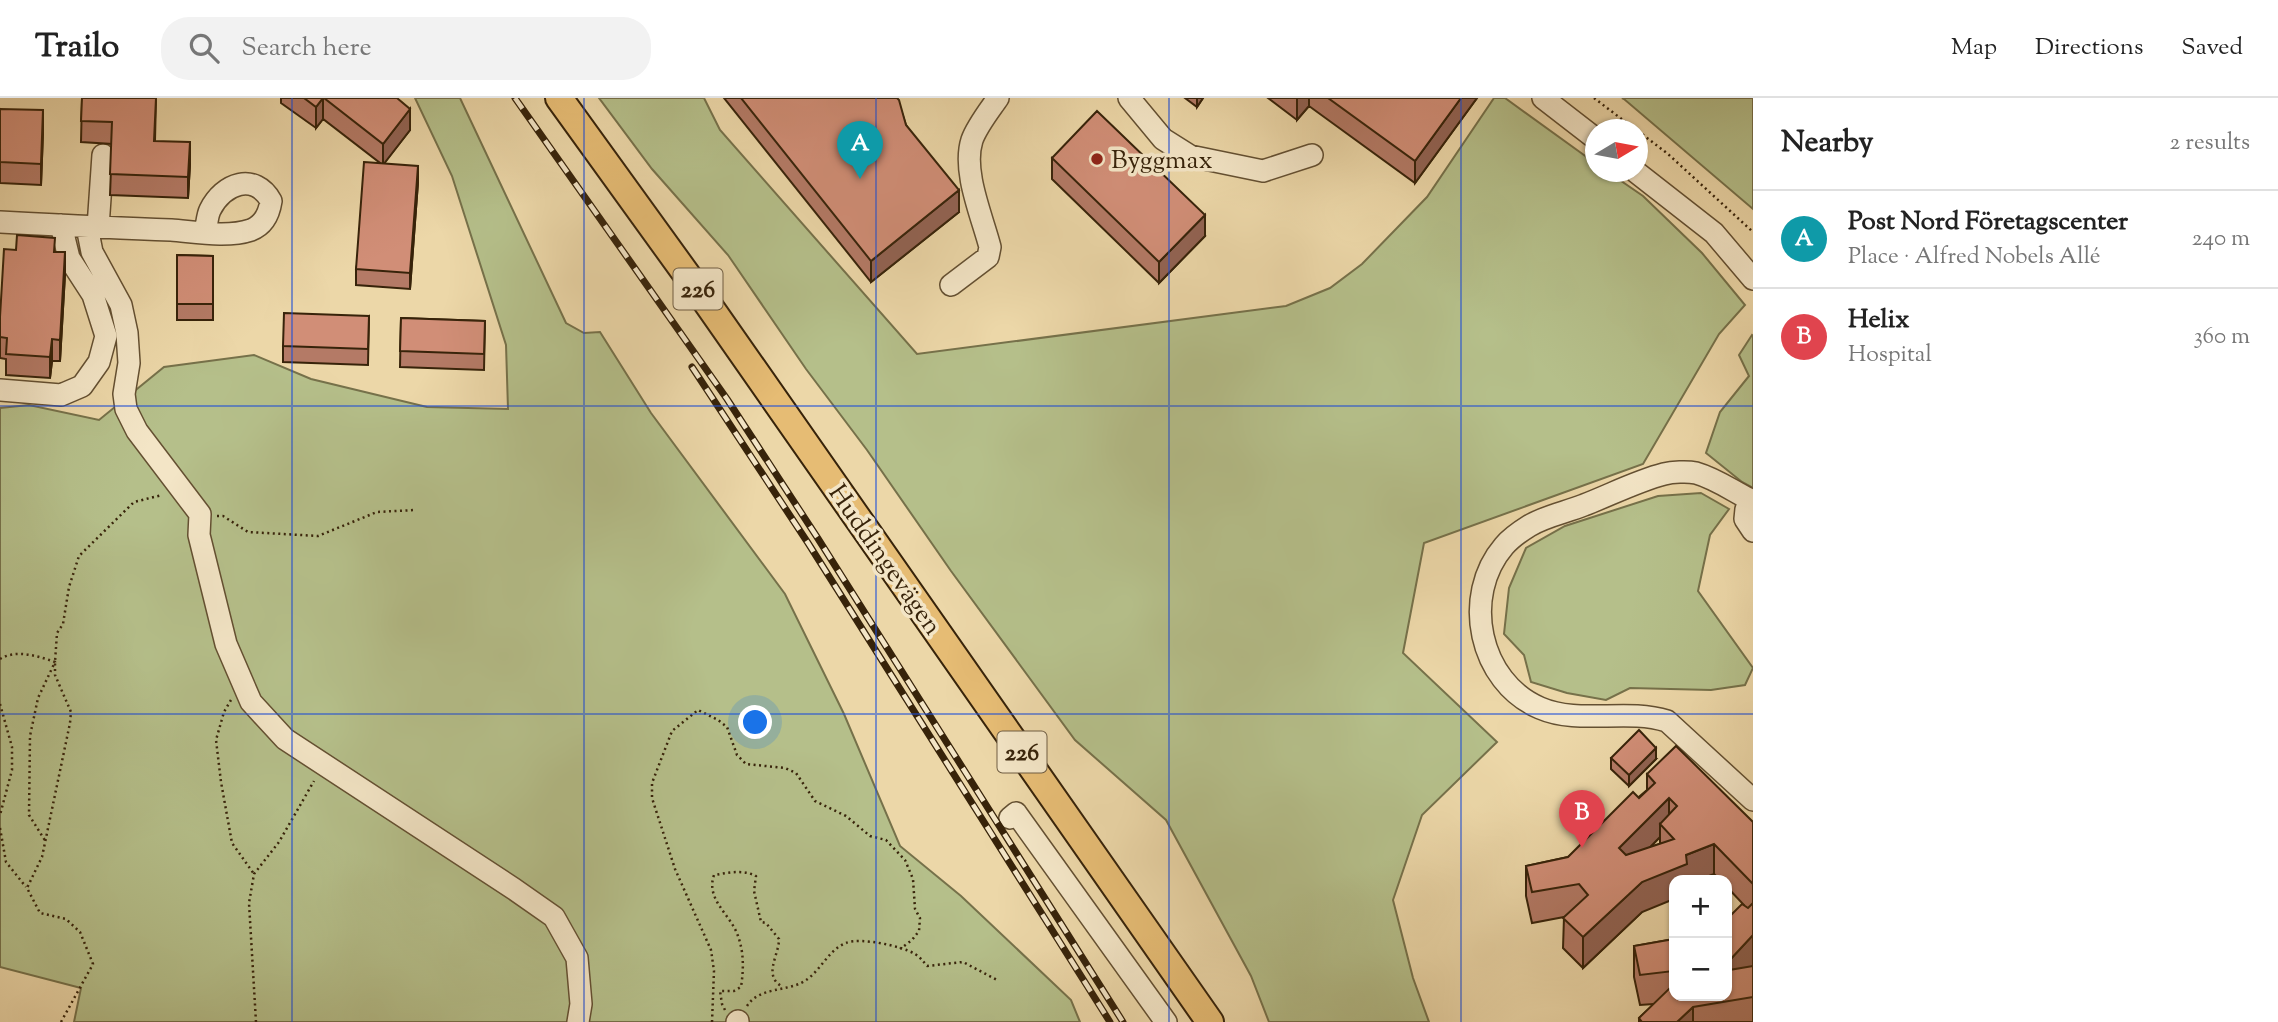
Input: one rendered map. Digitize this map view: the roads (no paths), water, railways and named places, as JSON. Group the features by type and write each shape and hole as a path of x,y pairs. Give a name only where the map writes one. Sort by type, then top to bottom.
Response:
{"main road":[{"name":"Huddingevägen","path":"559,98 705,300 1210,1022"}],"street":[{"path":"1129,98 1163,139 1189,156 1263,171 1312,155"},
{"path":"1543,98 1585,131"},
{"path":"950,285 988,257 990,247 971,180 968,155 973,137 994,99"},
{"path":"103,155 92,227 92,252 121,305 123,314 129,363 124,394 126,409 137,431 200,514 199,535 226,644 251,702 285,739 323,766 554,917 577,958 581,1004 578,1022"},
{"path":"1648,181 1714,233 1753,279"},
{"path":"0,222 205,232"},
{"path":"0,390 61,395 82,386 99,362 106,336 93,295 69,258 61,225"},
{"path":"1753,531 1745,519 1746,509 1753,502 1721,483 1694,472 1666,473 1530,526 1504,546 1489,571 1480,598 1481,628 1487,656 1502,679 1518,696 1541,709 1566,715 1648,715 1667,720 1753,800"},
{"path":"1010,818 1016,813 1166,1022"}],"railway":[{"path":"515,98 727,399 1123,1022"},
{"path":"692,367 808,543 1110,1022"}],"place":[{"name":"Byggmax","path":"1097,159"},
{"name":"Post Nord Företagscenter","path":"860,179"},
{"name":"Helix","path":"1582,848"}]}
